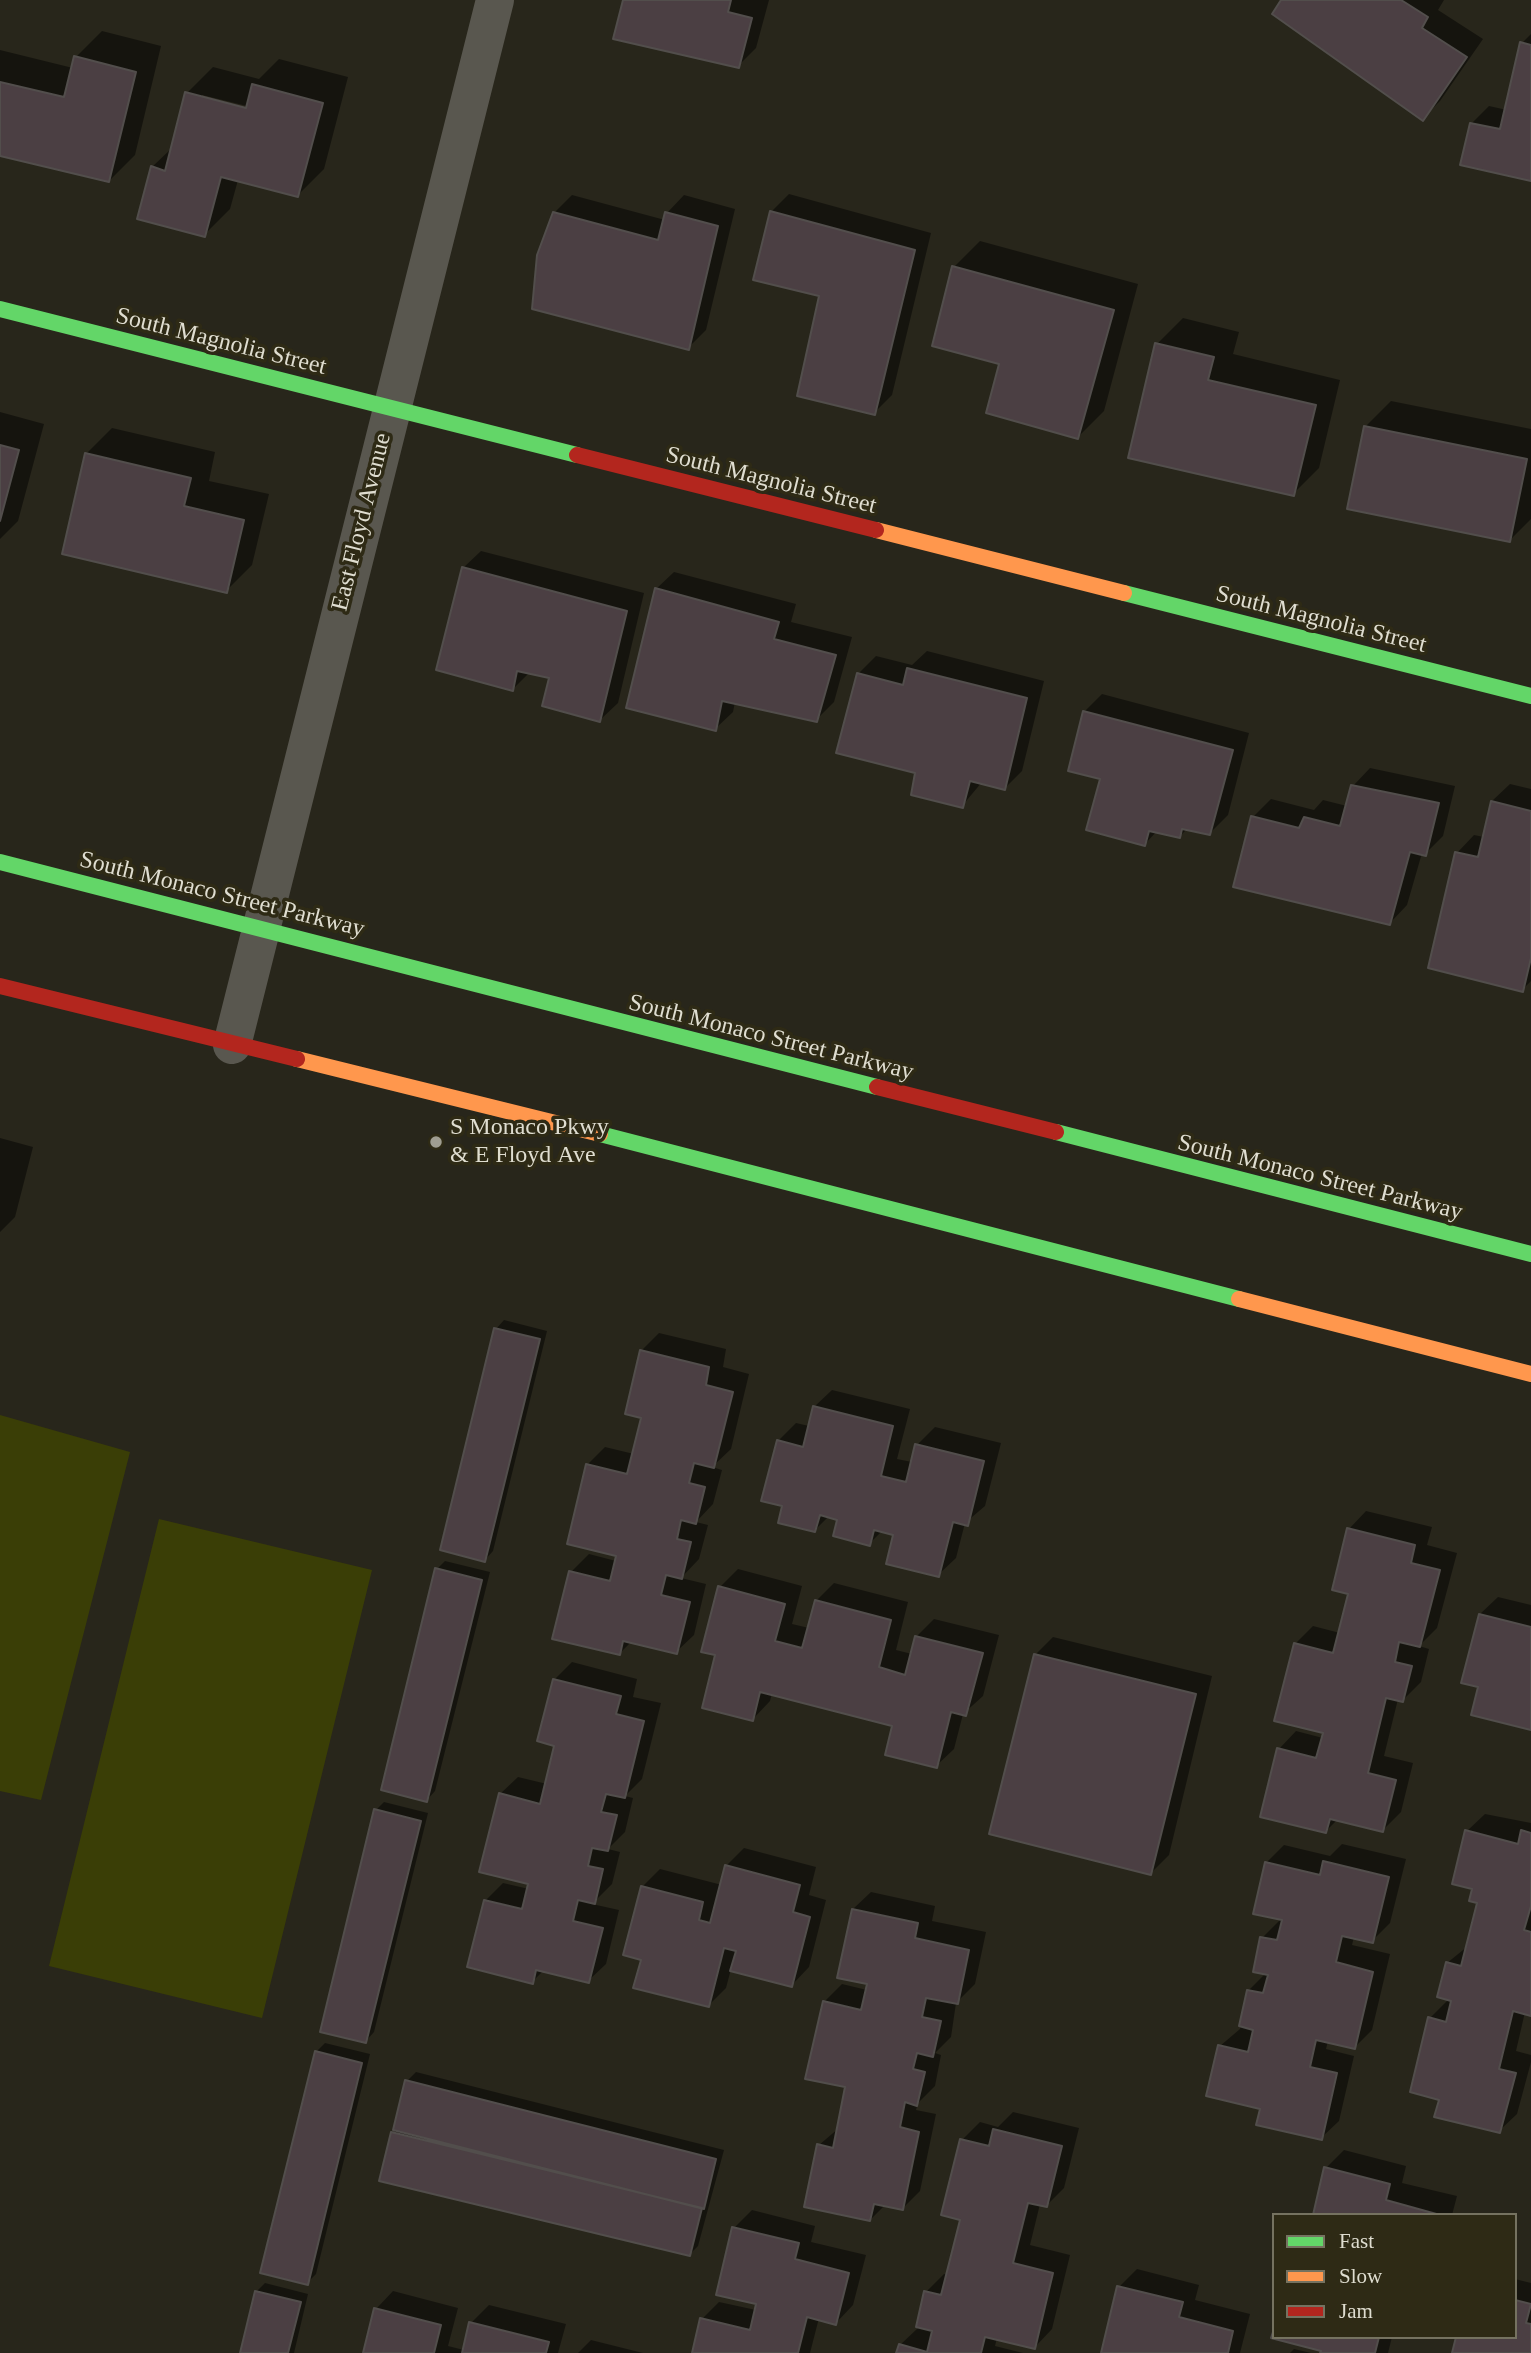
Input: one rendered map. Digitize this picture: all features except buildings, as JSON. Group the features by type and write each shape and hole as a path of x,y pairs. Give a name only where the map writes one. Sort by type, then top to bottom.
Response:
{"main road":[{"name":"South Magnolia Street","path":"0,309 1531,696"},
{"name":"South Monaco Street Parkway","path":"0,862 263,927 791,1067 1531,1254"},
{"path":"0,986 619,1139 1531,1374"}],"street":[{"name":"East Floyd Avenue","path":"232,1045 390,408 495,0"}],"green space":[{"path":"0,1415 130,1452 41,1800 0,1791"},
{"path":"159,1519 372,1570 262,2018 49,1966"}],"traffic: fast":[{"path":"0,309 577,455"},
{"path":"1124,593 1531,696"},
{"path":"0,862 877,1087"},
{"path":"1056,1132 1531,1254"},
{"path":"600,1134 1239,1299"}],"traffic: slow":[{"path":"876,530 1124,593"},
{"path":"297,1059 600,1134"},
{"path":"1239,1299 1531,1374"}],"traffic: jam":[{"path":"577,455 876,530"},
{"path":"0,986 297,1059"},
{"path":"877,1087 1056,1132"}],"place":[{"name":"S Monaco Pkwy & E Floyd Ave","path":"436,1142"}]}
